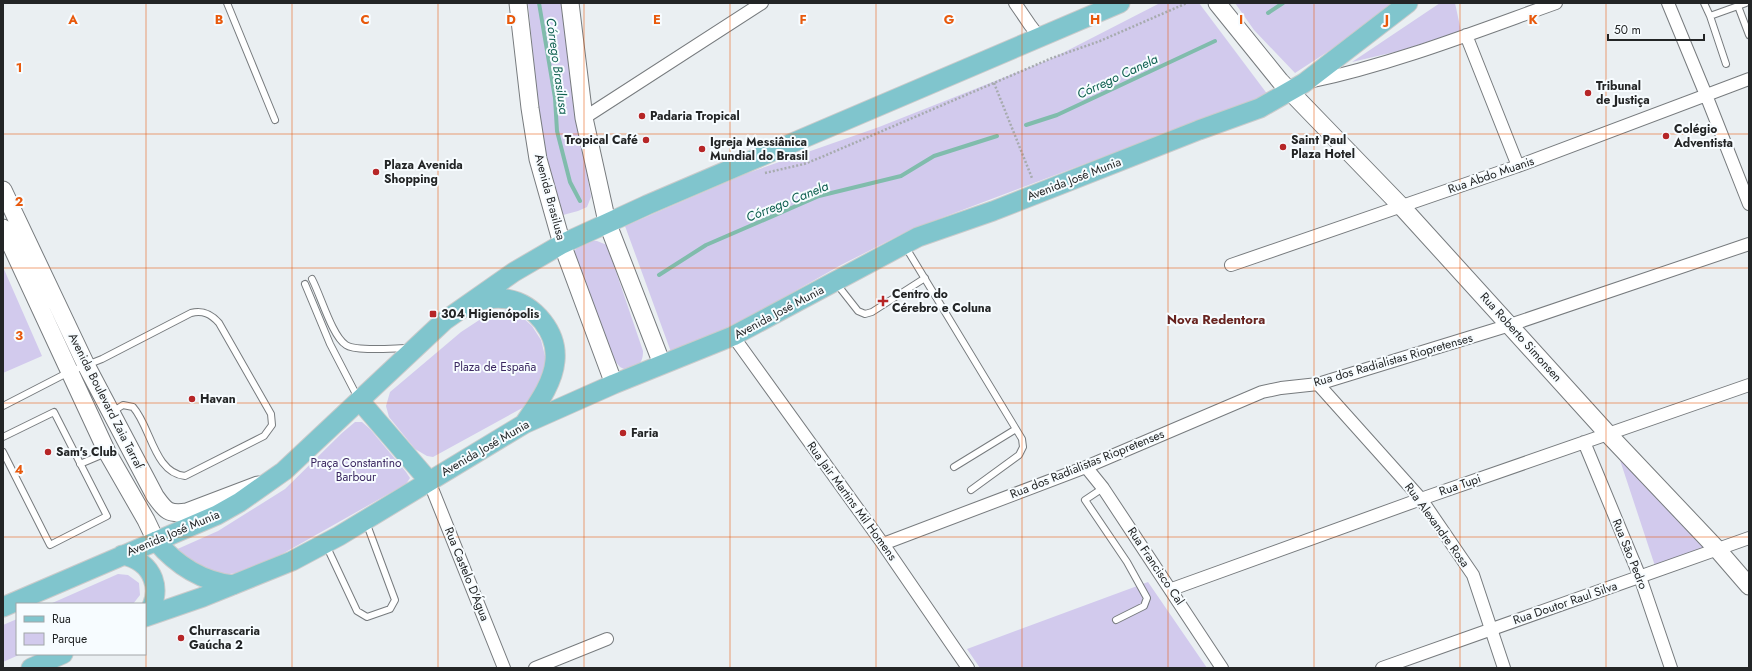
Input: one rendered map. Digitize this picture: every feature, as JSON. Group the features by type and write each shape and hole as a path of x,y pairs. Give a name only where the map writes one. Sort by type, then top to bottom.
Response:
{"main road":[{"name":"Avenida Brasilusa","path":"518,3 530,108 538,159 562,244 614,384"},
{"path":"570,3 584,118 607,222 662,364"},
{"name":"Avenida José Munia","path":"3,607 217,515 240,502 290,466 444,321 514,272 562,244 607,222 1120,3"},
{"name":"Rua Roberto Simonsen","path":"1217,3 1297,87 1401,206 1608,434 1717,549 1749,586"},
{"name":"Avenida José Munia","path":"146,617 292,562 325,544 524,424 614,384 733,336 918,237 993,210 1199,130 1260,108 1297,87 1408,3"},
{"name":"Avenida Boulevard Zaia Tarraf","path":"3,190 110,413 155,496 166,511 177,514 187,512 268,482"},
{"name":"Avenida Boulevard Zaia Tarraf","path":"3,228 107,452 146,520 156,541"},
{"path":"468,304 492,298 508,299 521,303 531,309 546,326 554,346 555,361 553,371 542,396 524,424"},
{"path":"360,401 429,481"},
{"path":"409,457 424,462 452,467"},
{"path":"156,541 177,563 190,572 211,580 233,585"},
{"path":"122,555 137,559 152,575 156,590 155,597 150,611 146,616"},
{"path":"31,668 61,655"}],"street":[{"path":"584,118 762,3"},
{"path":"1015,3 1040,38"},
{"path":"1297,87 1393,61 1556,3"},
{"path":"1668,3 1749,204"},
{"path":"1466,35 1518,166"},
{"name":"Rua Abdo Muanis","path":"1232,265 1518,166 1749,79"},
{"name":"Rua dos Radialistas Riopretenses","path":"883,544 1086,467 1262,392 1281,388 1318,384 1510,325 1749,244"},
{"name":"Rua Jair Martins Mil Homens","path":"733,336 883,544 964,667"},
{"name":"Rua Alexandre Rosa","path":"1318,384 1421,499 1473,575 1504,668"},
{"name":"Rua Tupi","path":"1172,589 1421,499 1749,385"},
{"name":"Rua São Pedro","path":"1584,442 1640,577 1671,668"},
{"name":"Rua Francisco Cal","path":"1086,467 1103,488 1172,589 1222,668"},
{"name":"Rua Castelo D'Água","path":"429,481 504,668"},
{"name":"Rua Doutor Raul Silva","path":"1382,668 1749,538"},
{"path":"535,668 608,639"}],"lane":[{"path":"227,3 275,120"},
{"path":"1704,3 1710,16 1726,64"},
{"path":"1710,16 1746,3"},
{"path":"1738,6 1749,35"},
{"path":"904,244 1022,439 1023,447 1019,455 971,490"},
{"path":"835,282 858,311 865,314 872,312 925,278"},
{"path":"312,279 339,339 347,346 367,349 416,348"},
{"path":"305,284 330,344 360,401"},
{"path":"3,406 69,372 102,360 192,314 204,312 210,314 219,323 271,414 272,420 269,431 259,440 185,476 174,474 164,466 133,407 123,405 110,413"},
{"path":"3,437 54,412 106,516 50,545 3,452"},
{"path":"954,467 1016,429"},
{"path":"80,464 107,452"},
{"path":"1103,488 1085,500 1127,562 1147,598 1144,606 1116,620"},
{"path":"325,544 357,611 367,617 390,609 396,600 365,520"}],"path":[{"path":"763,174 804,164 824,156 1052,58 1100,41 1187,3"},
{"path":"994,83 1032,178"},
{"path":"1025,181 1040,176"}],"green space":[{"path":"528,3 563,3 580,132 591,197 587,207 563,215 555,201 540,125"},
{"path":"1160,3 1199,3 1268,95 912,229 841,265 728,329 671,352 625,226 748,173 879,127 1051,59"},
{"path":"1235,3 1394,3 1335,47 1295,73 1254,30"},
{"path":"1440,3 1455,3 1461,31 1399,51 1352,62"},
{"path":"587,240 597,241 607,245 643,351 641,362 626,370 620,367 615,361 573,253 580,244"},
{"path":"3,267 42,356 3,373"},
{"name":"Plaza de España","path":"507,310 521,316 532,326 541,340 546,360 545,371 529,403 433,457 427,456 415,449 389,417 386,406 390,392 461,332 493,311"},
{"name":"Praça Constantino Barbour","path":"355,422 362,422 370,429 406,472 410,478 406,484 261,566 232,574 210,573 173,551 218,531 285,489"},
{"path":"1615,445 1707,547 1655,566"},
{"path":"118,574 128,575 139,583 140,595 134,603 52,603"},
{"path":"1148,582 1207,668 980,668 967,649"},
{"path":"16,619 16,655 19,655 3,662 3,625"}],"waterway":[{"name":"Córrego Brasilusa","path":"539,3 555,98 557,131 570,182 580,201"},
{"name":"Córrego Canela","path":"1268,13 1283,3"},
{"name":"Córrego Canela","path":"1026,125 1057,115 1215,41"},
{"name":"Córrego Canela","path":"659,275 706,245 819,196 901,176 934,156 997,136"}],"place":[{"name":"Tribunal de Justiça","path":"1588,93"},
{"name":"Padaria Tropical","path":"642,116"},
{"name":"Colégio Adventista","path":"1666,136"},
{"name":"Tropical Café","path":"646,140"},
{"name":"Saint Paul Plaza Hotel","path":"1283,147"},
{"name":"Igreja Messiânica Mundial do Brasil","path":"702,149"},
{"name":"Plaza Avenida Shopping","path":"376,172"},
{"name":"Centro do Cérebro e Coluna","path":"883,301"},
{"name":"304 Higienópolis","path":"433,314"},
{"name":"Havan","path":"192,399"},
{"name":"Faria","path":"623,433"},
{"name":"Sam's Club","path":"48,452"},
{"name":"Churrascaria Gaúcha 2","path":"181,638"}],"district":[{"name":"Nova Redentora","path":"1216,319"}]}
